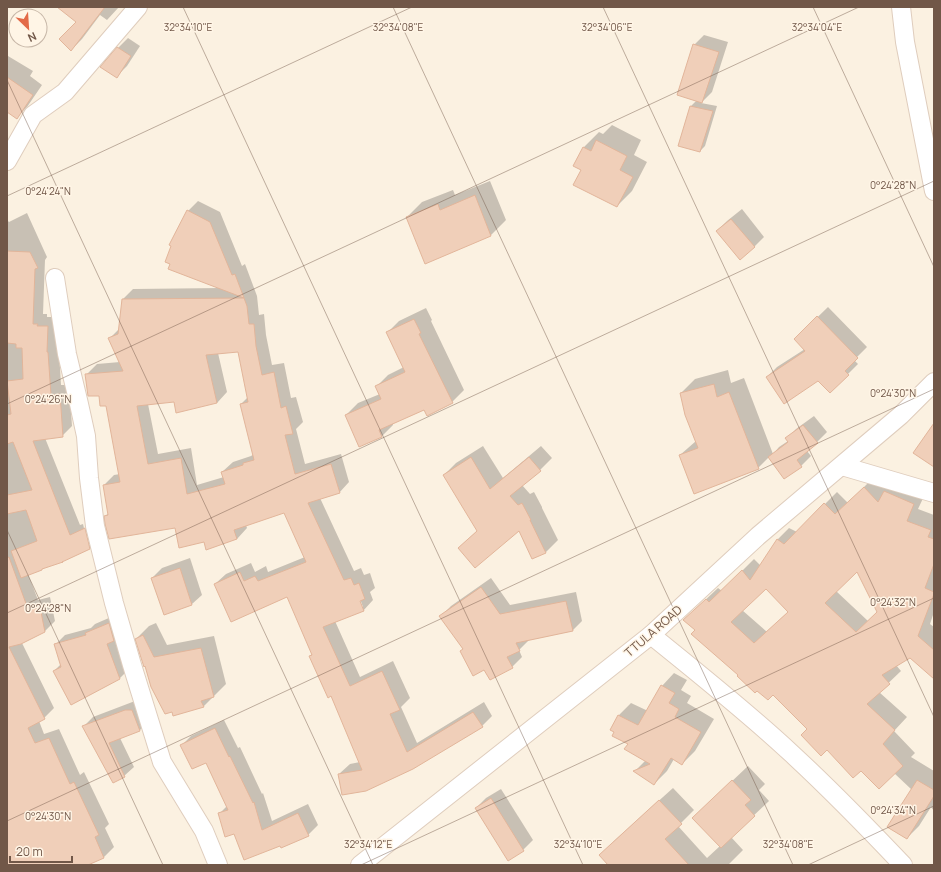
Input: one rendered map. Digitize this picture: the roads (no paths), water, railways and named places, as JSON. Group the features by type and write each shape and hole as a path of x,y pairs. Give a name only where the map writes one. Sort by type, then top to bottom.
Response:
{"street":[{"path":"7,161 33,115 65,92 138,7"},
{"path":"901,7 906,42 934,191"},
{"path":"55,278 67,354 86,436 95,526 114,603 162,762 204,831 218,865"},
{"name":"TTULA ROAD","path":"360,865 651,635 758,536 902,416 934,382"},
{"path":"842,466 934,493"},
{"path":"651,635 729,698 791,753 863,823 903,865"}]}
